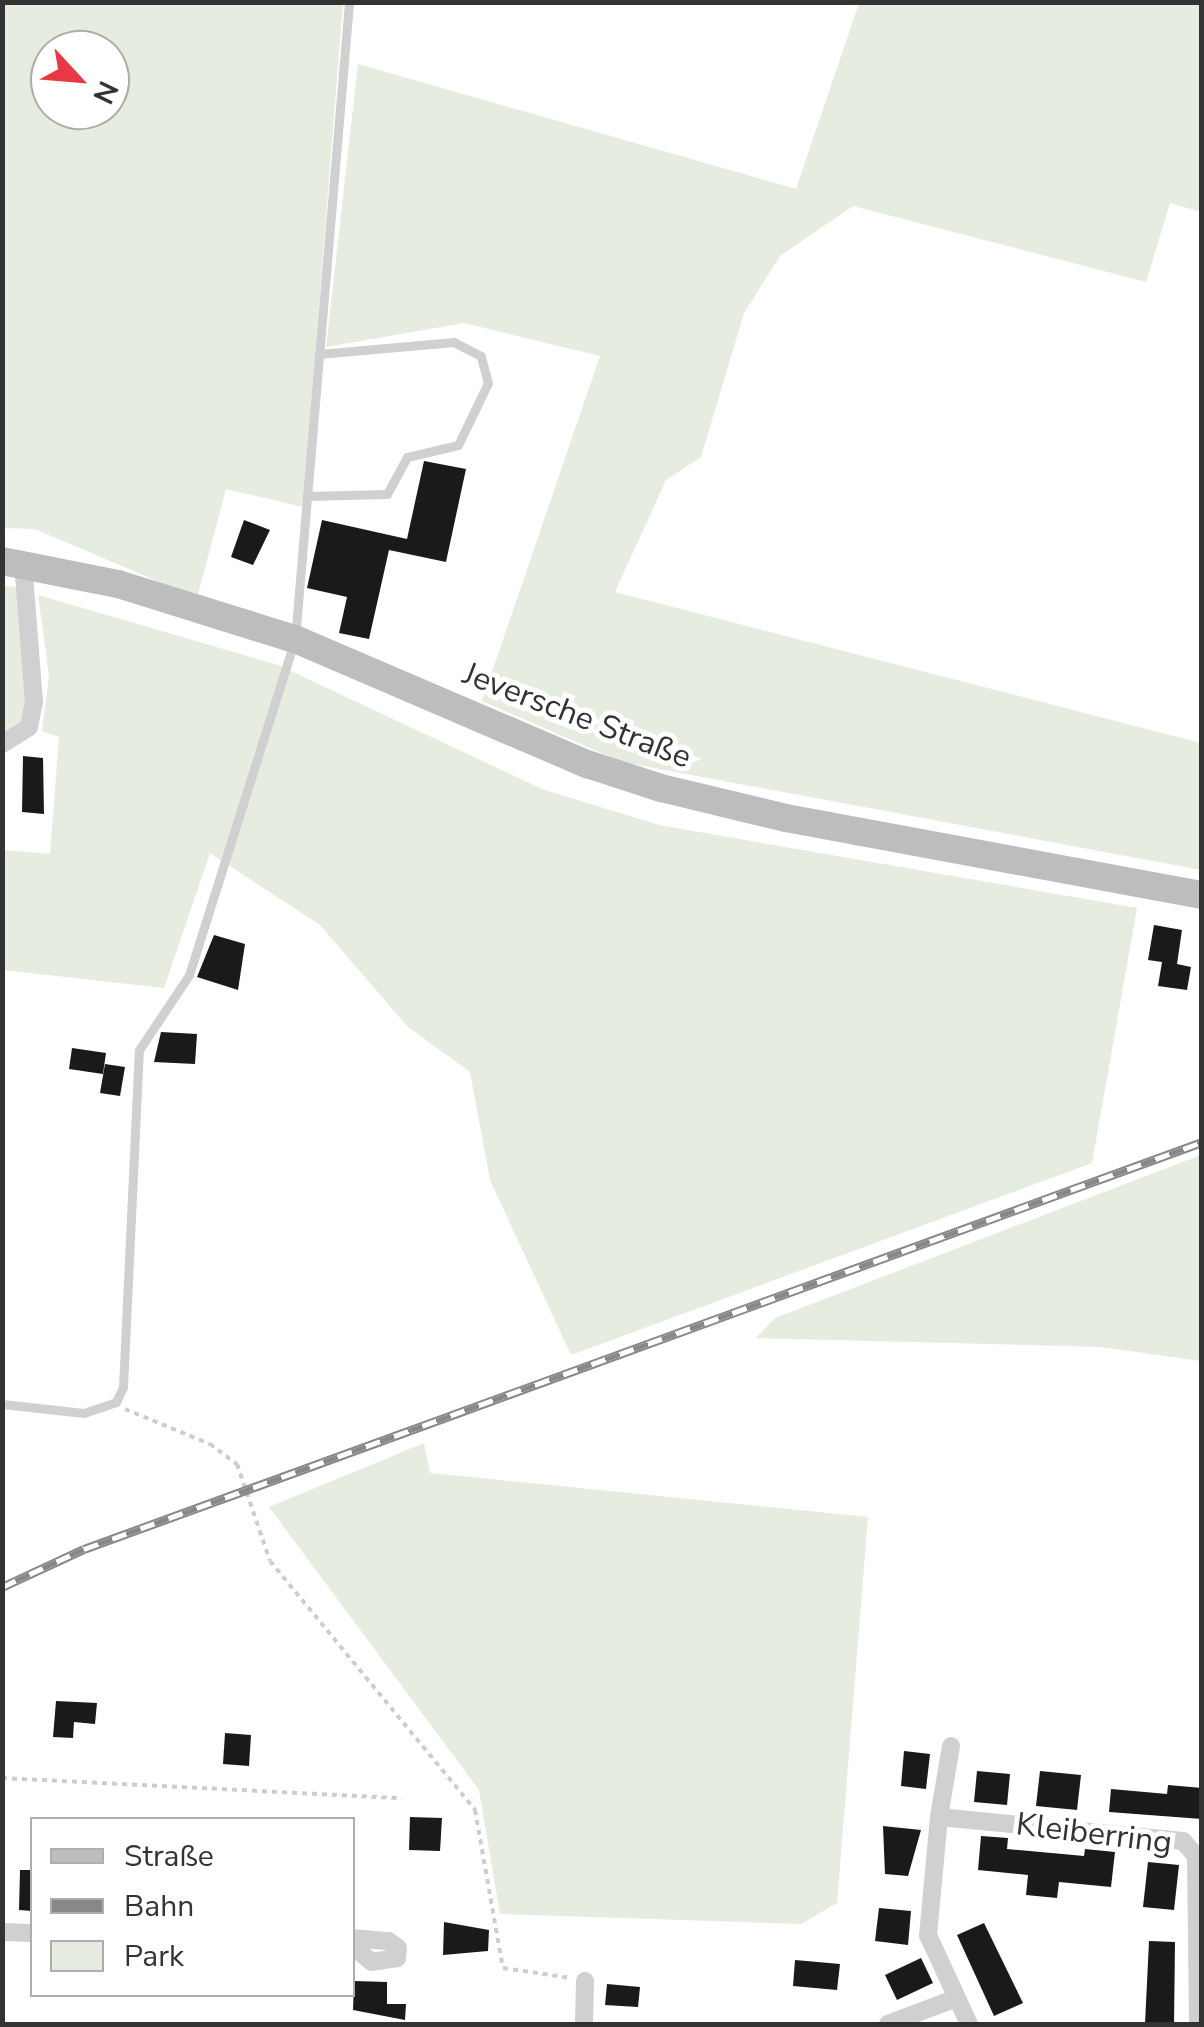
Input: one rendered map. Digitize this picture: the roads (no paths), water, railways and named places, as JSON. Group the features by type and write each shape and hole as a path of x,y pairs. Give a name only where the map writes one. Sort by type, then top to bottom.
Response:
{"street":[{"name":"Jeversche Straße","path":"13,562 158,595 295,639 570,757 661,788 786,818 1202,894"},
{"path":"2,744 29,727 34,702 13,562"},
{"path":"951,1746 939,1817 928,1936 954,1999 969,2024"},
{"name":"Kleiberring","path":"939,1817 1183,1841 1196,1856 1198,2024"},
{"path":"2,1932 30,1933"},
{"path":"584,2024 585,1980"},
{"path":"888,2024 954,1999"}],"lane":[{"path":"2,1404 84,1413 111,1404 123,1386 138,1050 188,976 295,639 350,2"},
{"path":"307,496 387,494 408,457 458,445 488,383 481,356 454,342 319,354"}],"railway":[{"path":"2,1587 84,1549 1202,1142"}]}
